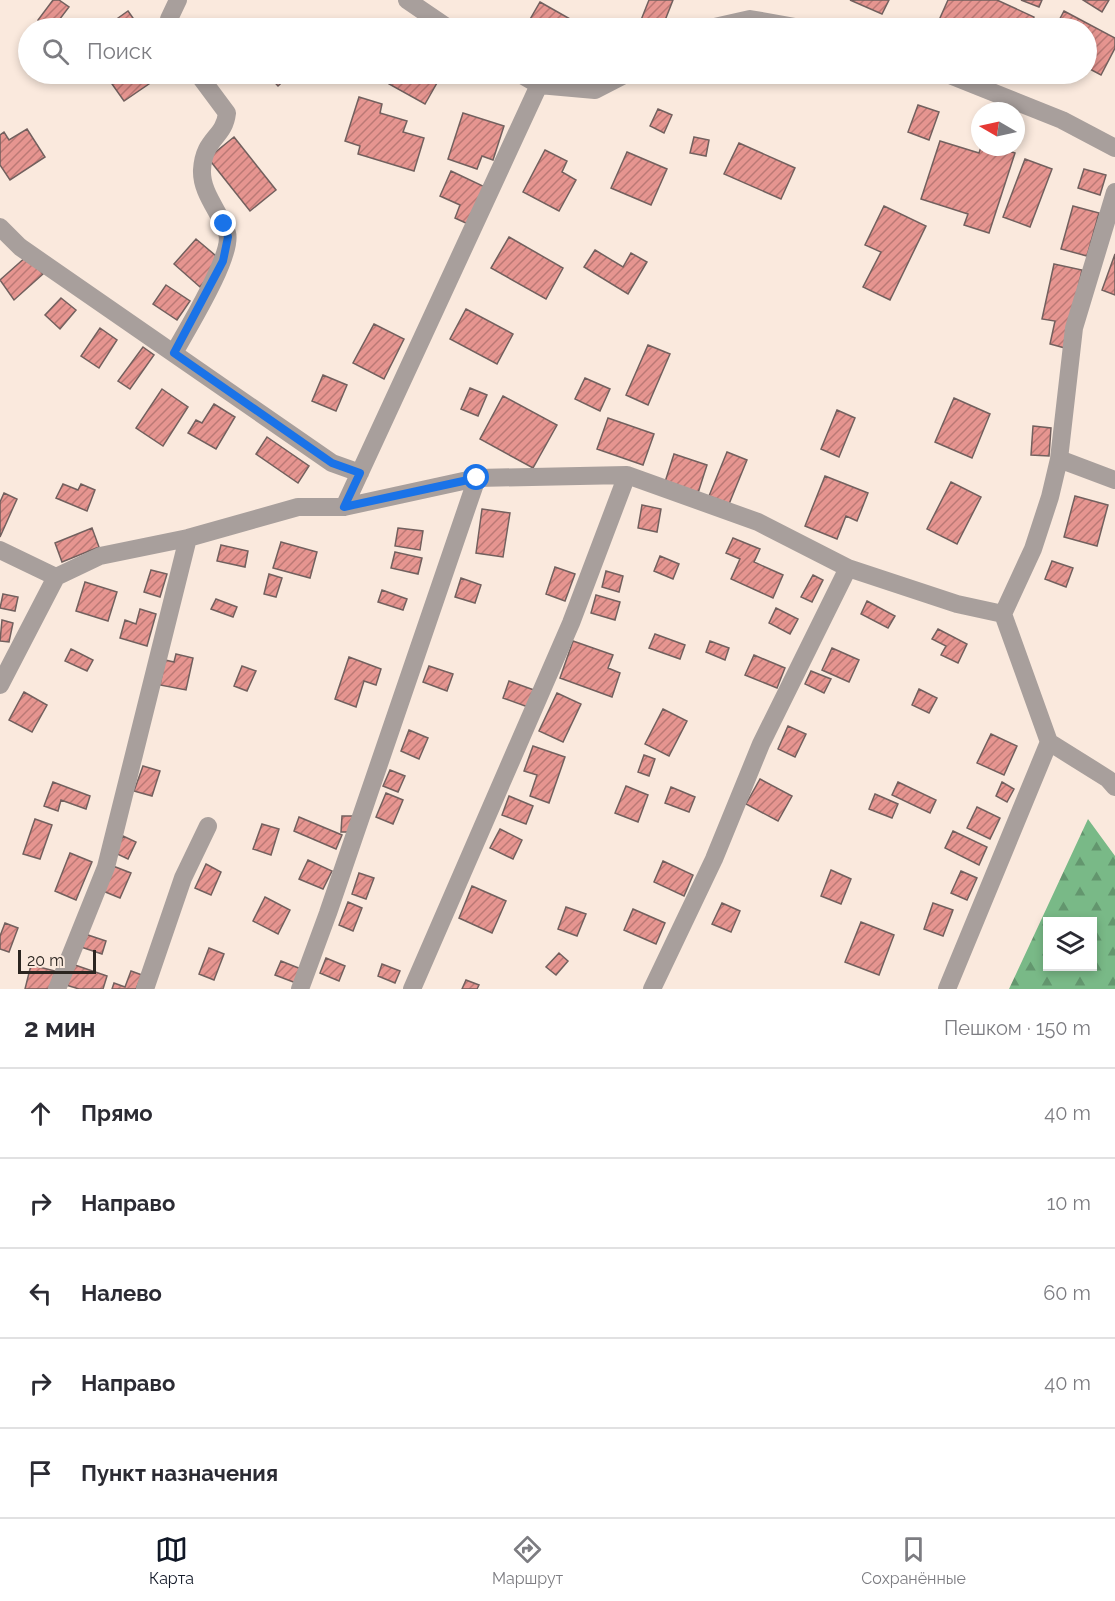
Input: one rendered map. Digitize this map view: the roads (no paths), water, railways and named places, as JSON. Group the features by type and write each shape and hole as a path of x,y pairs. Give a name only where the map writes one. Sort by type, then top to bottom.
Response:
{"street":[{"path":"169,18 178,0"},
{"path":"407,0 433,18"},
{"path":"174,353 223,261 228,243 224,224 202,181 207,146 226,123 227,113 205,84"},
{"path":"344,507 539,85 595,90 607,84"},
{"path":"971,84 1113,143"},
{"path":"1115,192 1074,328 1059,459 1033,549 1003,614 1049,742 1108,779 1115,787"},
{"path":"0,227 20,247 332,463 360,473"},
{"path":"1059,459 1115,480"},
{"path":"0,685 56,577 100,556 188,538 298,507 344,507 477,478 627,475 758,522 848,568 957,604 1003,614"},
{"path":"412,989 572,623 627,475"},
{"path":"300,989 477,478"},
{"path":"57,989 106,867 188,538"},
{"path":"0,550 56,577"},
{"path":"652,989 714,859 761,744 848,568"},
{"path":"947,989 1049,742"},
{"path":"145,989 183,878 208,826"}]}
